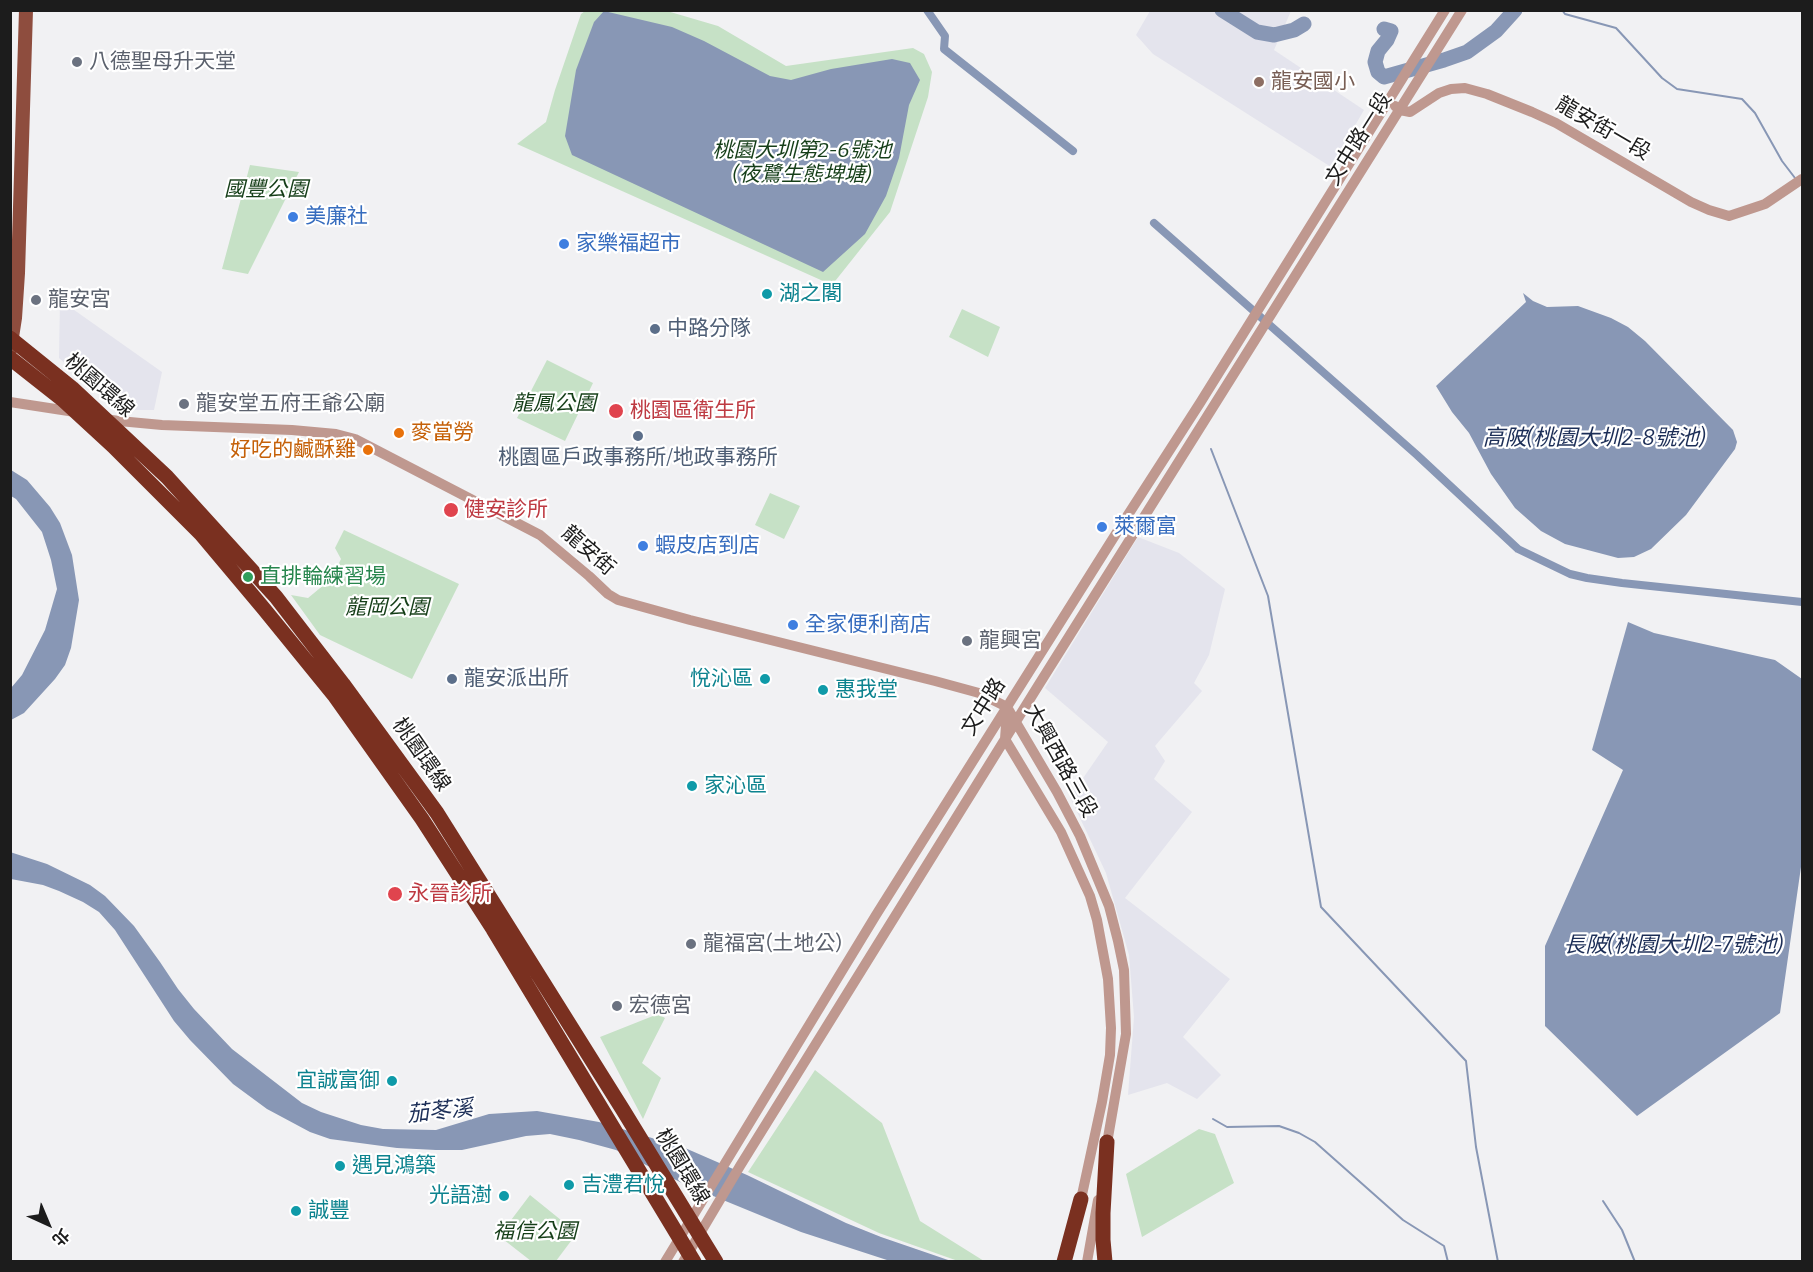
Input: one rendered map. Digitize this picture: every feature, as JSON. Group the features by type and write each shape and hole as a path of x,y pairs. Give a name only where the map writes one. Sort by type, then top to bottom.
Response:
{"highway":[{"name":"桃園環線","path":"10,338 72,388 166,477 276,597 303,631 436,813 716,1262"},
{"name":"桃園環線","path":"10,357 62,399 113,446 194,527 334,695 422,819 493,929 694,1262"},
{"path":"1105,1262 1103,1222 1107,1142"},
{"path":"1064,1262 1081,1198"},
{"path":"695,1228 722,1262"}],"main road":[{"path":"10,350 18,273 26,10"}],"street":[{"name":"文中路一段","path":"1277,278 1445,10"},
{"name":"文中路一段","path":"1289,288 1462,10"},
{"name":"龍安街一段","path":"1400,110 1410,112 1439,93 1451,89 1465,88 1487,94 1556,123 1691,202 1729,216 1765,204 1798,182"},
{"path":"1391,98 1400,110"},
{"name":"文中路","path":"665,1262 876,915 1277,278"},
{"name":"文中路","path":"683,1262 728,1185 1289,288"},
{"name":"龍安街","path":"10,402 59,409 119,422 292,430 336,434 355,439 540,535 618,600 718,628 979,693 1007,707"},
{"path":"1200,403 1211,410"},
{"name":"大興西路三段","path":"1007,707 1080,836 1109,906 1124,970 1126,1034 1087,1262"},
{"name":"大興西路三段","path":"1007,707 1005,740 1061,832 1081,875 1097,920 1108,979 1110,1055 1081,1198 1071,1262"},
{"path":"715,1178 728,1185"}],"shaded area":[{"name":"龍安國小","path":"1150,11 1291,11 1274,50 1364,110 1331,167 1153,54 1136,35"},
{"path":"60,300 162,372 154,410 117,410 59,358"},
{"path":"1138,537 1179,553 1225,589 1209,655 1194,683 1202,691 1155,746 1165,761 1154,779 1192,812 1125,898 1230,979 1183,1037 1221,1075 1197,1099 1167,1083 1128,1095 1134,1017 1129,955 1106,873 1070,797 1108,742 1045,688"}],"green space":[{"name":"桃園大圳第2-6號池 (夜鷺生態埤塘)","path":"585,11 667,11 718,26 786,66 913,48 924,54 932,72 928,97 890,212 832,285 517,144 546,122 581,14"},
{"name":"國豐公園","path":"250,165 299,172 248,274 222,269"},
{"path":"962,309 1000,327 988,357 949,337"},
{"name":"龍鳳公園","path":"547,360 593,383 565,441 517,418"},
{"path":"770,493 800,506 784,539 755,525"},
{"name":"龍岡公園","path":"344,530 459,584 412,679 320,635 291,595 308,598 331,579 341,559 335,548"},
{"path":"658,1014 665,1018 642,1063 661,1078 643,1119 600,1037"},
{"path":"815,1070 882,1123 920,1221 984,1261 958,1261 879,1233 748,1172"},
{"path":"1199,1129 1215,1134 1234,1183 1142,1237 1126,1174"},
{"name":"福信公園","path":"530,1195 577,1233 556,1261 531,1261 499,1236"}],"water":[{"name":"桃園大圳第2-6號池 (夜鷺生態埤塘)","path":"604,11 672,27 770,76 791,80 831,69 892,59 910,63 920,80 909,105 899,158 886,196 865,234 823,272 572,155 565,136 576,70 594,22"},
{"name":"高陂(桃園大圳2-8號池)","path":"1523,293 1533,301 1547,307 1578,306 1628,327 1645,341 1733,430 1737,442 1735,449 1686,515 1651,549 1634,557 1618,558 1565,544 1541,531 1515,508 1491,474 1469,433 1452,412 1436,386 1526,302"},
{"path":"11,470 27,480 50,507 60,523 72,555 79,600 71,648 65,665 24,713 11,720 11,688 22,675 45,630 57,589 42,532 16,499 11,496"},
{"name":"長陂(桃園大圳2-7號池)","path":"1628,622 1654,633 1775,660 1802,679 1802,860 1780,1013 1637,1116 1545,1026 1545,946 1623,770 1592,750"},
{"path":"10,852 47,864 90,885 105,896 134,926 194,1009 232,1049 302,1103 321,1112 361,1125 383,1129 436,1130 489,1114 537,1111 599,1122 685,1148 846,1223 951,1261 890,1261 801,1232 684,1184 616,1150 550,1134 526,1136 462,1150 436,1150 397,1148 330,1139 310,1132 267,1109 233,1084 190,1040 174,1021 115,930 99,912 83,902 43,885 11,879"}],"waterway":[{"path":"927,10 945,36 944,49 1073,151"},
{"path":"1222,10 1257,32 1274,35 1294,30 1304,24"},
{"path":"1384,29 1391,31 1378,51 1375,62 1378,72 1384,77 1467,52 1496,31 1515,10"},
{"path":"1562,10 1565,14 1616,28 1662,78 1677,89 1742,99 1755,113 1782,161 1795,178"},
{"path":"1154,223 1417,455 1518,549 1570,574 1587,578 1802,602"},
{"path":"1211,449 1268,596 1321,907 1466,1061 1476,1147 1498,1262"},
{"path":"1213,1119 1227,1127 1279,1126 1315,1142 1403,1220 1444,1246 1448,1262"},
{"path":"1603,1201 1622,1230 1635,1262"}],"place":[{"name":"八德聖母升天堂","path":"77,62"},
{"name":"龍安國小","path":"1259,82"},
{"name":"美廉社","path":"293,217"},
{"name":"家樂福超市","path":"564,244"},
{"name":"湖之閣","path":"767,294"},
{"name":"龍安宮","path":"36,300"},
{"name":"中路分隊","path":"655,329"},
{"name":"龍安堂五府王爺公廟","path":"184,404"},
{"name":"桃園區衛生所","path":"616,411"},
{"name":"麥當勞","path":"399,433"},
{"name":"桃園區戶政事務所/地政事務所","path":"638,436"},
{"name":"好吃的鹹酥雞","path":"368,450"},
{"name":"健安診所","path":"451,510"},
{"name":"萊爾富","path":"1102,527"},
{"name":"蝦皮店到店","path":"643,546"},
{"name":"直排輪練習場","path":"248,577"},
{"name":"全家便利商店","path":"793,625"},
{"name":"龍興宮","path":"967,641"},
{"name":"龍安派出所","path":"452,679"},
{"name":"悅沁區","path":"765,679"},
{"name":"惠我堂","path":"823,690"},
{"name":"家沁區","path":"692,786"},
{"name":"永晉診所","path":"395,894"},
{"name":"龍福宮(土地公)","path":"691,944"},
{"name":"宏德宮","path":"617,1006"},
{"name":"宜誠富御","path":"392,1081"},
{"name":"遇見鴻築","path":"340,1166"},
{"name":"吉澧君悅","path":"569,1185"},
{"name":"光語澍","path":"504,1196"},
{"name":"誠豐","path":"296,1211"}],"water label":[{"name":"茄苳溪","path":"440,1112"}]}
